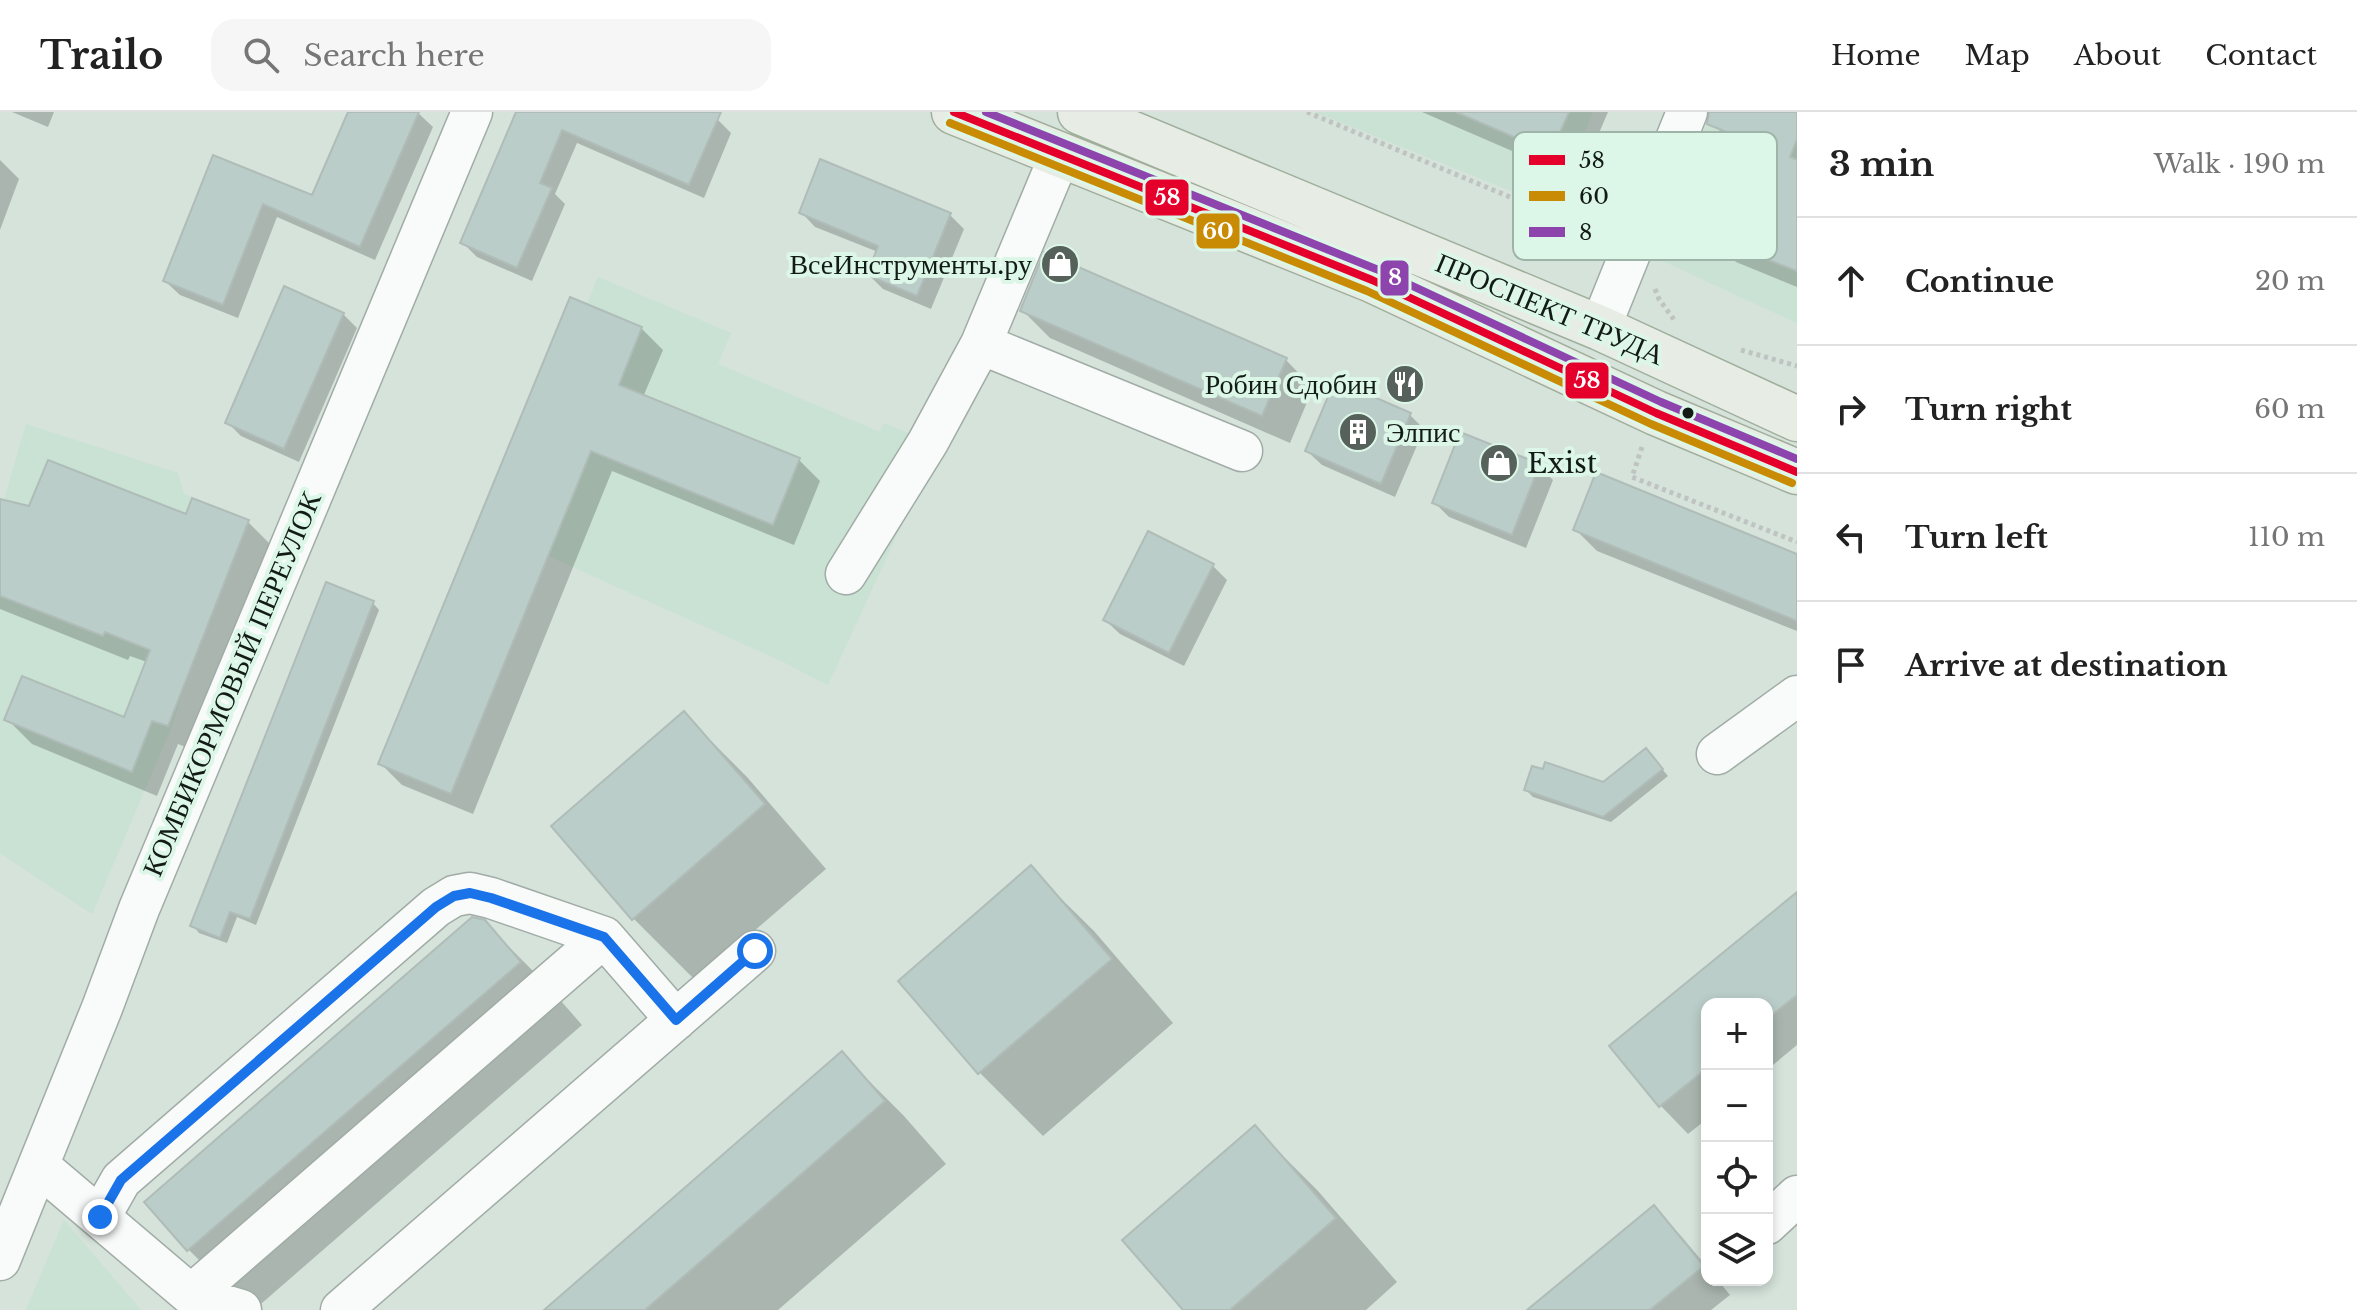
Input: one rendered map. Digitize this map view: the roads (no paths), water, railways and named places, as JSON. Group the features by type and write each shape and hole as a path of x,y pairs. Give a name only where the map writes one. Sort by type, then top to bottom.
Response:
{"main road":[{"name":"ПРОСПЕКТ ТРУДА","path":"954,112 1372,280 1656,413 1797,472"},
{"name":"ПРОСПЕКТ ТРУДА","path":"1080,112 1600,328 1797,419"},
{"path":"1580,377 1600,328"}],"street":[{"name":"КОМБИКОРМОВЫЙ ПЕРЕУЛОК","path":"0,1260 145,894 472,112"},
{"path":"1679,132 1687,112"},
{"path":"846,574 928,442 981,344 1060,155"},
{"path":"1600,328 1627,260"},
{"path":"981,344 1242,451"},
{"path":"1717,754 1797,696"},
{"path":"100,1217 121,1180 436,907 454,896 470,893 491,898 604,937 676,1020"},
{"path":"191,1295 604,937"},
{"path":"341,1310 755,951"},
{"path":"39,1166 191,1295 241,1310"},
{"path":"1773,1218 1797,1196"}],"place":[{"name":"ВсеИнструменты.ру","path":"1060,264"},
{"name":"Робин Сдобин","path":"1405,384"},
{"name":"Элпис","path":"1358,432"},
{"name":"Exist","path":"1499,463"}]}
